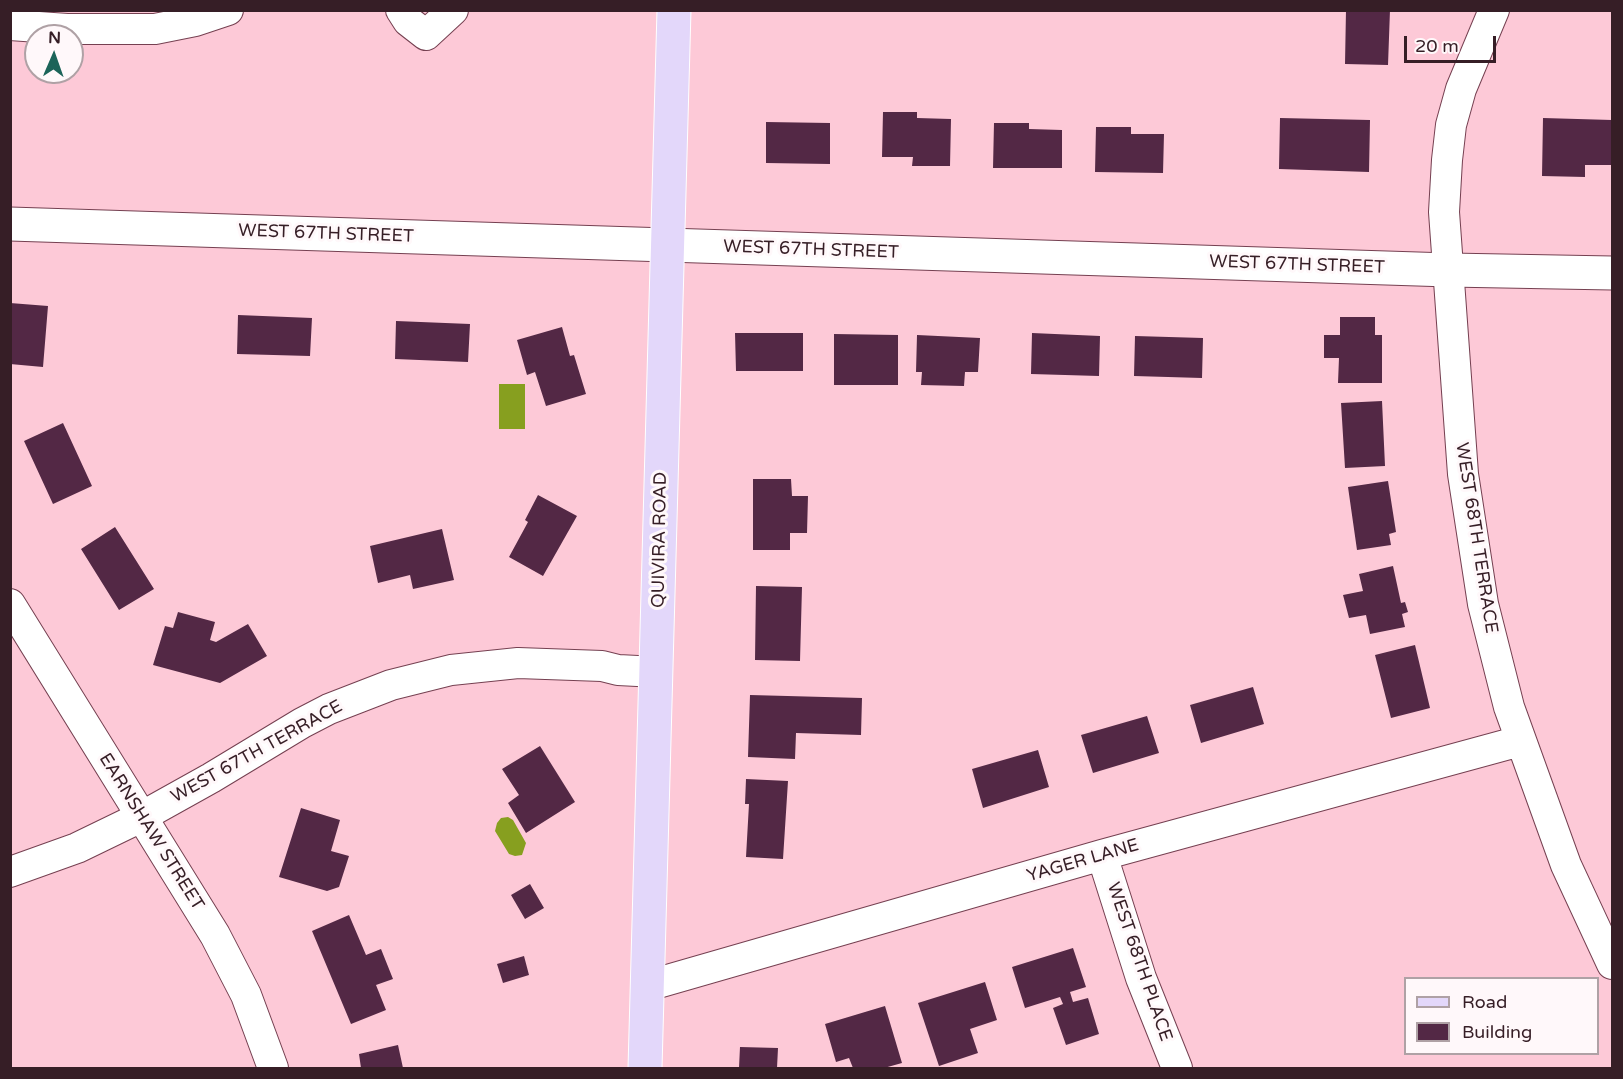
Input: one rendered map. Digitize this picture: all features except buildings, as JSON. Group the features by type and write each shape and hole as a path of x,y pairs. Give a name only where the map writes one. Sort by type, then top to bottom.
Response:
{"main road":[{"name":"QUIVIRA ROAD","path":"645,1068 674,10"}],"street":[{"path":"10,25 66,28 110,20 155,28 195,21 228,10"},
{"path":"401,10 408,21 426,35 453,10"},
{"name":"WEST 68TH TERRACE","path":"1494,10 1461,90 1451,125 1447,160 1444,212 1463,474 1481,594 1509,707 1566,865 1612,964"},
{"name":"WEST 67TH STREET","path":"10,224 1449,270 1612,273"},
{"name":"EARNSHAW STREET","path":"10,604 214,935 246,995 273,1068"},
{"name":"WEST 67TH TERRACE","path":"10,872 77,848 141,817 302,723 329,709 391,685 451,670 518,663 602,666 618,670 657,672"},
{"name":"YAGER LANE","path":"647,986 1102,855 1520,741"},
{"name":"WEST 68TH PLACE","path":"1102,855 1141,978 1177,1068"}],"shaded area":[{"path":"499,384 525,384 525,429 499,429"},
{"path":"508,817 513,820 526,843 522,855 509,854 495,831 501,818"}]}
